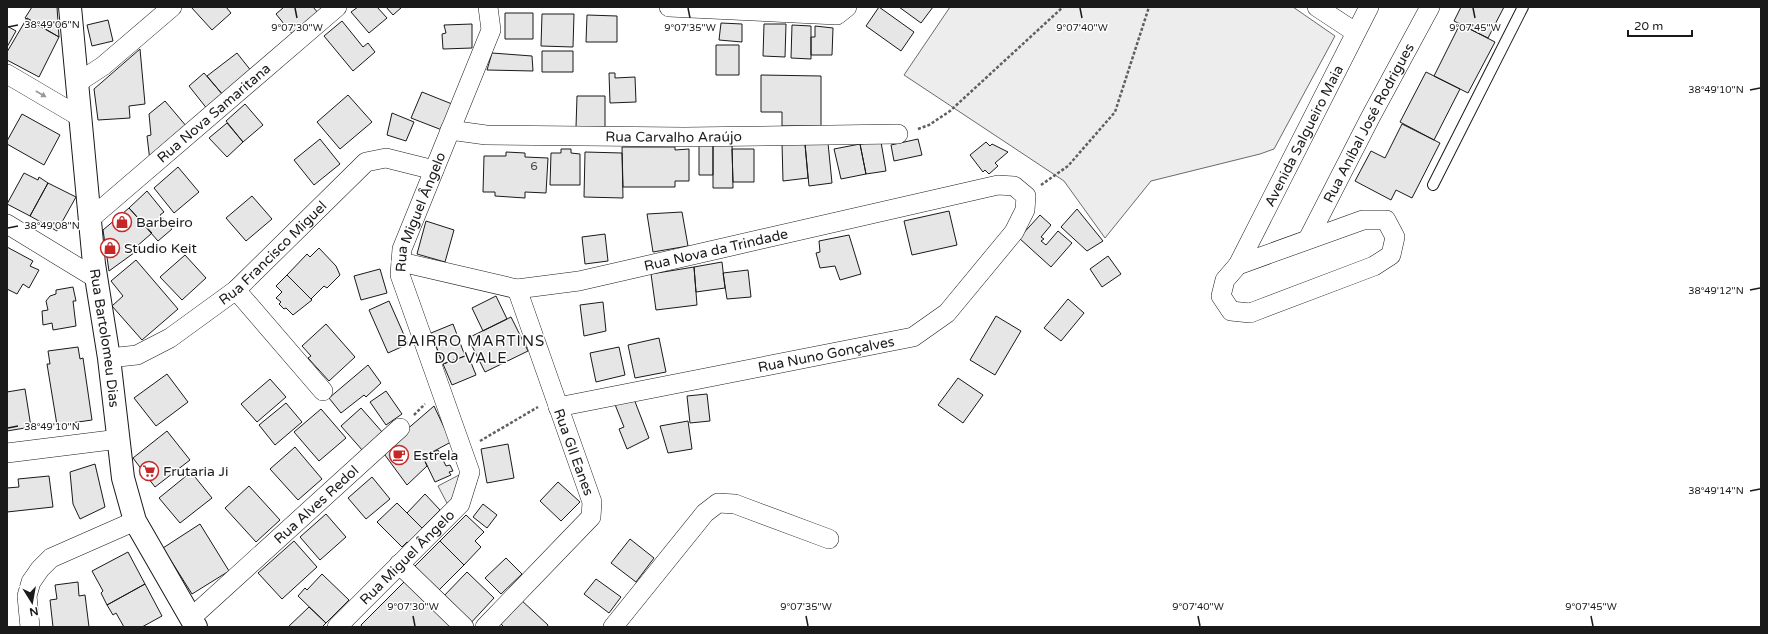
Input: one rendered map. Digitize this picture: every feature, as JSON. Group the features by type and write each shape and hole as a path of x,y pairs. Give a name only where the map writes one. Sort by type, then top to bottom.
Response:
{"street":[{"name":"Rua Bartolomeu Dias","path":"70,7 90,219 109,358 123,478 135,521 194,622"},
{"path":"77,83 103,66 172,7"},
{"name":"Rua Nova Samaritana","path":"90,219 337,7"},
{"name":"Rua Miguel Ângelo","path":"337,627 460,504 470,472 400,275 402,248 491,30 488,7"},
{"path":"669,7 842,11"},
{"path":"1316,7 1356,32"},
{"name":"Avenida Salgueiro Maia","path":"1238,264 1363,220 1386,220 1395,237 1390,255 1374,266 1250,314 1231,311 1221,296 1225,280 1238,264 1369,7"},
{"name":"Rua Aníbal José Rodrigues","path":"1308,239 1370,118 1430,7"},
{"path":"7,74 80,117"},
{"name":"Rua Carvalho Araújo","path":"450,130 486,135 684,137 898,134"},
{"name":"Rua Francisco Miguel","path":"109,358 137,355 170,338 236,290 366,162 386,158 434,170"},
{"name":"Rua Nova da Trindade","path":"401,262 517,289 579,281 998,185 1014,186 1026,196"},
{"name":"Rua Nuno Gonçalves","path":"556,402 913,338 947,313 1014,232 1024,210 1026,196"},
{"path":"7,224 97,279"},
{"name":"Rua GIl Eanes","path":"485,627 591,517 592,502 517,289"},
{"path":"236,290 323,391"},
{"name":"Rua Alves Redol","path":"194,622 400,428"},
{"path":"7,453 119,439"},
{"path":"613,627 705,512 718,503 735,504 829,539"},
{"path":"30,627 27,596 31,582 40,569 51,558 135,521"},
{"path":"399,564 464,627"}],"lane":[{"path":"1433,185 1523,7"}],"path":[{"path":"898,134 929,125 950,111 1063,7"},
{"path":"1026,196 1068,166 1115,112 1149,7"},
{"path":"400,428 440,390"},
{"path":"462,451 556,402"}],"shaded area":[{"path":"950,7 1293,7 1335,36 1274,149 1260,154 1151,181 1105,238 1064,181 904,75"},
{"path":"459,475 455,493 448,505 438,486"}],"building":[{"path":"32,7 57,7 59,37 25,18"},
{"path":"191,7 226,7 231,13 212,30"},
{"path":"284,7 313,7 319,14 293,35 276,14"},
{"path":"358,7 377,7 387,18 369,33 351,12"},
{"path":"386,7 402,7 393,15"},
{"path":"879,7 914,32 901,51 866,26"},
{"path":"899,7 933,7 921,23"},
{"path":"1461,7 1504,7 1488,38 1454,21"},
{"path":"505,13 533,13 533,39 505,39"},
{"path":"542,14 574,14 573,47 541,46"},
{"path":"587,15 617,16 617,42 586,42"},
{"path":"27,18 59,37 39,77 7,60 7,52"},
{"path":"108,20 113,41 92,46 87,25"},
{"path":"342,21 363,47 368,43 375,52 353,71 324,36"},
{"path":"721,23 742,24 742,42 719,40"},
{"path":"472,24 472,48 443,49 442,34 446,33 444,25"},
{"path":"764,24 786,24 785,57 763,56"},
{"path":"1460,24 1495,42 1468,93 1434,76"},
{"path":"792,25 811,26 811,59 791,58"},
{"path":"7,26 16,31 7,47"},
{"path":"815,26 833,28 832,55 811,55 811,37 815,37"},
{"path":"716,45 739,45 739,75 716,75"},
{"path":"140,49 145,104 129,106 130,118 98,120 94,89"},
{"path":"542,51 573,51 573,72 542,72"},
{"path":"237,53 252,72 223,95 207,76"},
{"path":"492,53 532,56 533,71 487,70"},
{"path":"1426,72 1460,89 1434,140 1400,122"},
{"path":"204,73 223,95 208,110 189,86"},
{"path":"609,73 615,73 615,78 635,77 636,102 610,103"},
{"path":"761,75 821,76 821,126 782,126 782,112 761,112"},
{"path":"422,92 452,104 442,130 411,118"},
{"path":"348,95 372,122 340,149 317,122"},
{"path":"577,96 605,96 605,127 576,127"},
{"path":"165,101 187,127 150,161 147,136 151,135 149,114"},
{"path":"245,104 263,125 243,142 226,121"},
{"path":"392,113 414,122 406,141 387,135"},
{"path":"22,114 60,135 44,165 7,144 7,141"},
{"path":"227,123 243,142 227,157 209,138"},
{"path":"1402,124 1440,143 1412,198 1396,190 1391,200 1355,181 1371,151 1385,158"},
{"path":"320,139 340,164 314,185 294,160"},
{"path":"918,139 922,155 894,161 891,145"},
{"path":"881,142 886,171 866,174 860,144"},
{"path":"986,142 990,146 992,144 1008,152 995,163 998,166 989,174 985,170 983,172 970,155"},
{"path":"782,143 805,144 808,178 783,181"},
{"path":"828,143 832,183 809,186 805,144"},
{"path":"860,144 866,174 841,179 834,149"},
{"path":"699,145 713,145 713,175 699,175"},
{"path":"713,145 732,145 733,188 713,188"},
{"path":"622,147 675,147 675,150 689,149 689,181 675,181 675,187 623,187"},
{"path":"561,149 571,149 571,153 580,154 580,185 550,185 551,153 561,153"},
{"path":"732,149 754,149 754,182 733,182"},
{"path":"506,152 525,153 525,157 548,158 546,193 525,192 525,198 495,196 495,192 483,192 484,156 506,156"},
{"path":"585,152 622,153 623,198 584,197"},
{"path":"178,167 199,192 174,213 154,188"},
{"path":"24,173 38,180 39,177 48,183 30,216 7,204"},
{"path":"48,183 76,197 57,231 30,216"},
{"path":"147,191 164,212 160,215 172,229 158,241 129,208"},
{"path":"252,196 272,219 246,241 226,218"},
{"path":"129,208 152,233 136,247 138,250 109,271 103,230"},
{"path":"1077,209 1103,241 1087,251 1061,227"},
{"path":"949,211 957,245 912,255 904,221"},
{"path":"682,212 688,246 653,252 647,214"},
{"path":"1040,215 1051,225 1041,237 1044,239 1041,241 1046,245 1058,231 1072,243 1051,267 1019,238"},
{"path":"426,221 454,230 445,262 417,254"},
{"path":"605,234 608,261 585,264 582,237"},
{"path":"849,235 861,274 840,280 835,266 820,268 816,253 820,252 819,241"},
{"path":"7,247 33,261 30,266 39,270 29,288 23,284 17,294 7,289"},
{"path":"319,248 336,266 340,275 327,288 324,286 311,299 287,275 307,254 310,257"},
{"path":"185,255 206,278 182,300 160,277"},
{"path":"1108,256 1121,274 1102,287 1090,269"},
{"path":"136,260 178,309 142,340 112,306 123,296 111,281"},
{"path":"722,262 725,288 696,292 694,267"},
{"path":"694,267 697,305 656,310 651,274"},
{"path":"380,269 387,293 361,300 354,276"},
{"path":"748,270 751,297 727,299 723,273"},
{"path":"287,275 312,300 293,315 279,304 281,302 276,298 282,292 276,286"},
{"path":"73,287 76,301 73,301 76,326 53,330 52,323 43,325 42,311 48,310 46,301 50,296 56,294 56,290"},
{"path":"496,296 507,319 483,331 472,308"},
{"path":"1068,299 1084,313 1061,341 1044,328"},
{"path":"389,301 408,344 388,353 369,310"},
{"path":"603,302 606,331 584,336 580,305"},
{"path":"996,316 1021,331 995,375 970,360"},
{"path":"511,317 528,351 485,372 468,338"},
{"path":"326,324 355,357 329,381 308,358 311,356 302,346"},
{"path":"453,324 465,356 443,364 431,333"},
{"path":"659,338 666,372 635,378 628,345"},
{"path":"78,347 80,359 83,358 92,420 57,425 47,364 50,364 48,351"},
{"path":"619,347 625,375 596,382 590,353"},
{"path":"468,355 476,375 452,385 443,364"},
{"path":"368,365 381,383 366,397 364,395 341,413 329,398"},
{"path":"167,374 188,402 156,426 134,398"},
{"path":"958,378 983,395 963,423 938,405"},
{"path":"270,379 286,397 257,422 241,404"},
{"path":"25,389 31,427 7,431 7,392"},
{"path":"386,391 402,414 386,425 370,402"},
{"path":"707,394 710,421 690,423 687,396"},
{"path":"634,399 649,438 627,449 619,429 624,427 614,402"},
{"path":"286,403 302,422 275,445 259,425"},
{"path":"434,406 451,442 423,457 427,466 407,485 382,451"},
{"path":"361,408 383,433 363,451 341,426"},
{"path":"321,409 346,438 319,461 294,432"},
{"path":"688,421 692,449 668,453 660,426"},
{"path":"167,431 190,460 155,487 133,458"},
{"path":"508,444 514,478 487,483 481,449"},
{"path":"295,447 322,479 298,500 270,469"},
{"path":"438,450 446,466 450,465 453,471 449,472 451,475 435,482 423,457"},
{"path":"95,464 105,507 80,519 73,504 70,472"},
{"path":"191,472 212,498 180,523 159,498"},
{"path":"49,476 53,507 7,512 7,488 19,487 18,479"},
{"path":"372,477 390,499 366,519 348,498"},
{"path":"558,482 580,502 561,521 540,501"},
{"path":"249,486 280,520 256,542 225,508"},
{"path":"425,494 440,510 422,528 407,513"},
{"path":"397,503 424,530 410,544 407,542 402,547 377,522"},
{"path":"483,504 497,515 487,528 473,517"},
{"path":"326,514 346,537 320,560 300,537"},
{"path":"466,515 484,532 475,541 481,547 464,565 440,541"},
{"path":"200,524 229,571 192,594 163,548"},
{"path":"630,539 654,558 636,582 611,563"},
{"path":"294,541 317,567 282,599 258,573"},
{"path":"440,541 464,565 435,594 411,570"},
{"path":"128,552 145,584 107,605 101,593 103,591 92,571"},
{"path":"506,558 522,574 501,594 485,578"},
{"path":"467,572 494,598 468,626 441,599"},
{"path":"322,574 349,600 326,623 298,596 305,588 307,590"},
{"path":"596,579 621,597 609,613 584,594"},
{"path":"405,581 451,627 362,627 361,625"},
{"path":"78,582 79,596 85,595 89,627 53,627 50,600 57,599 55,585"},
{"path":"145,584 162,616 142,627 124,627 116,613 113,615 107,605"},
{"path":"520,599 548,625 547,627 504,627 499,622"},
{"path":"309,607 326,623 322,627 288,627"}],"place":[{"name":"Barbeiro","path":"122,222"},
{"name":"Studio Keit","path":"110,248"},
{"name":"Estrela","path":"399,455"},
{"name":"Frutaria Ji","path":"149,471"}],"district":[{"name":"BAIRRO MARTINS DO VALE","path":"471,350"}]}
